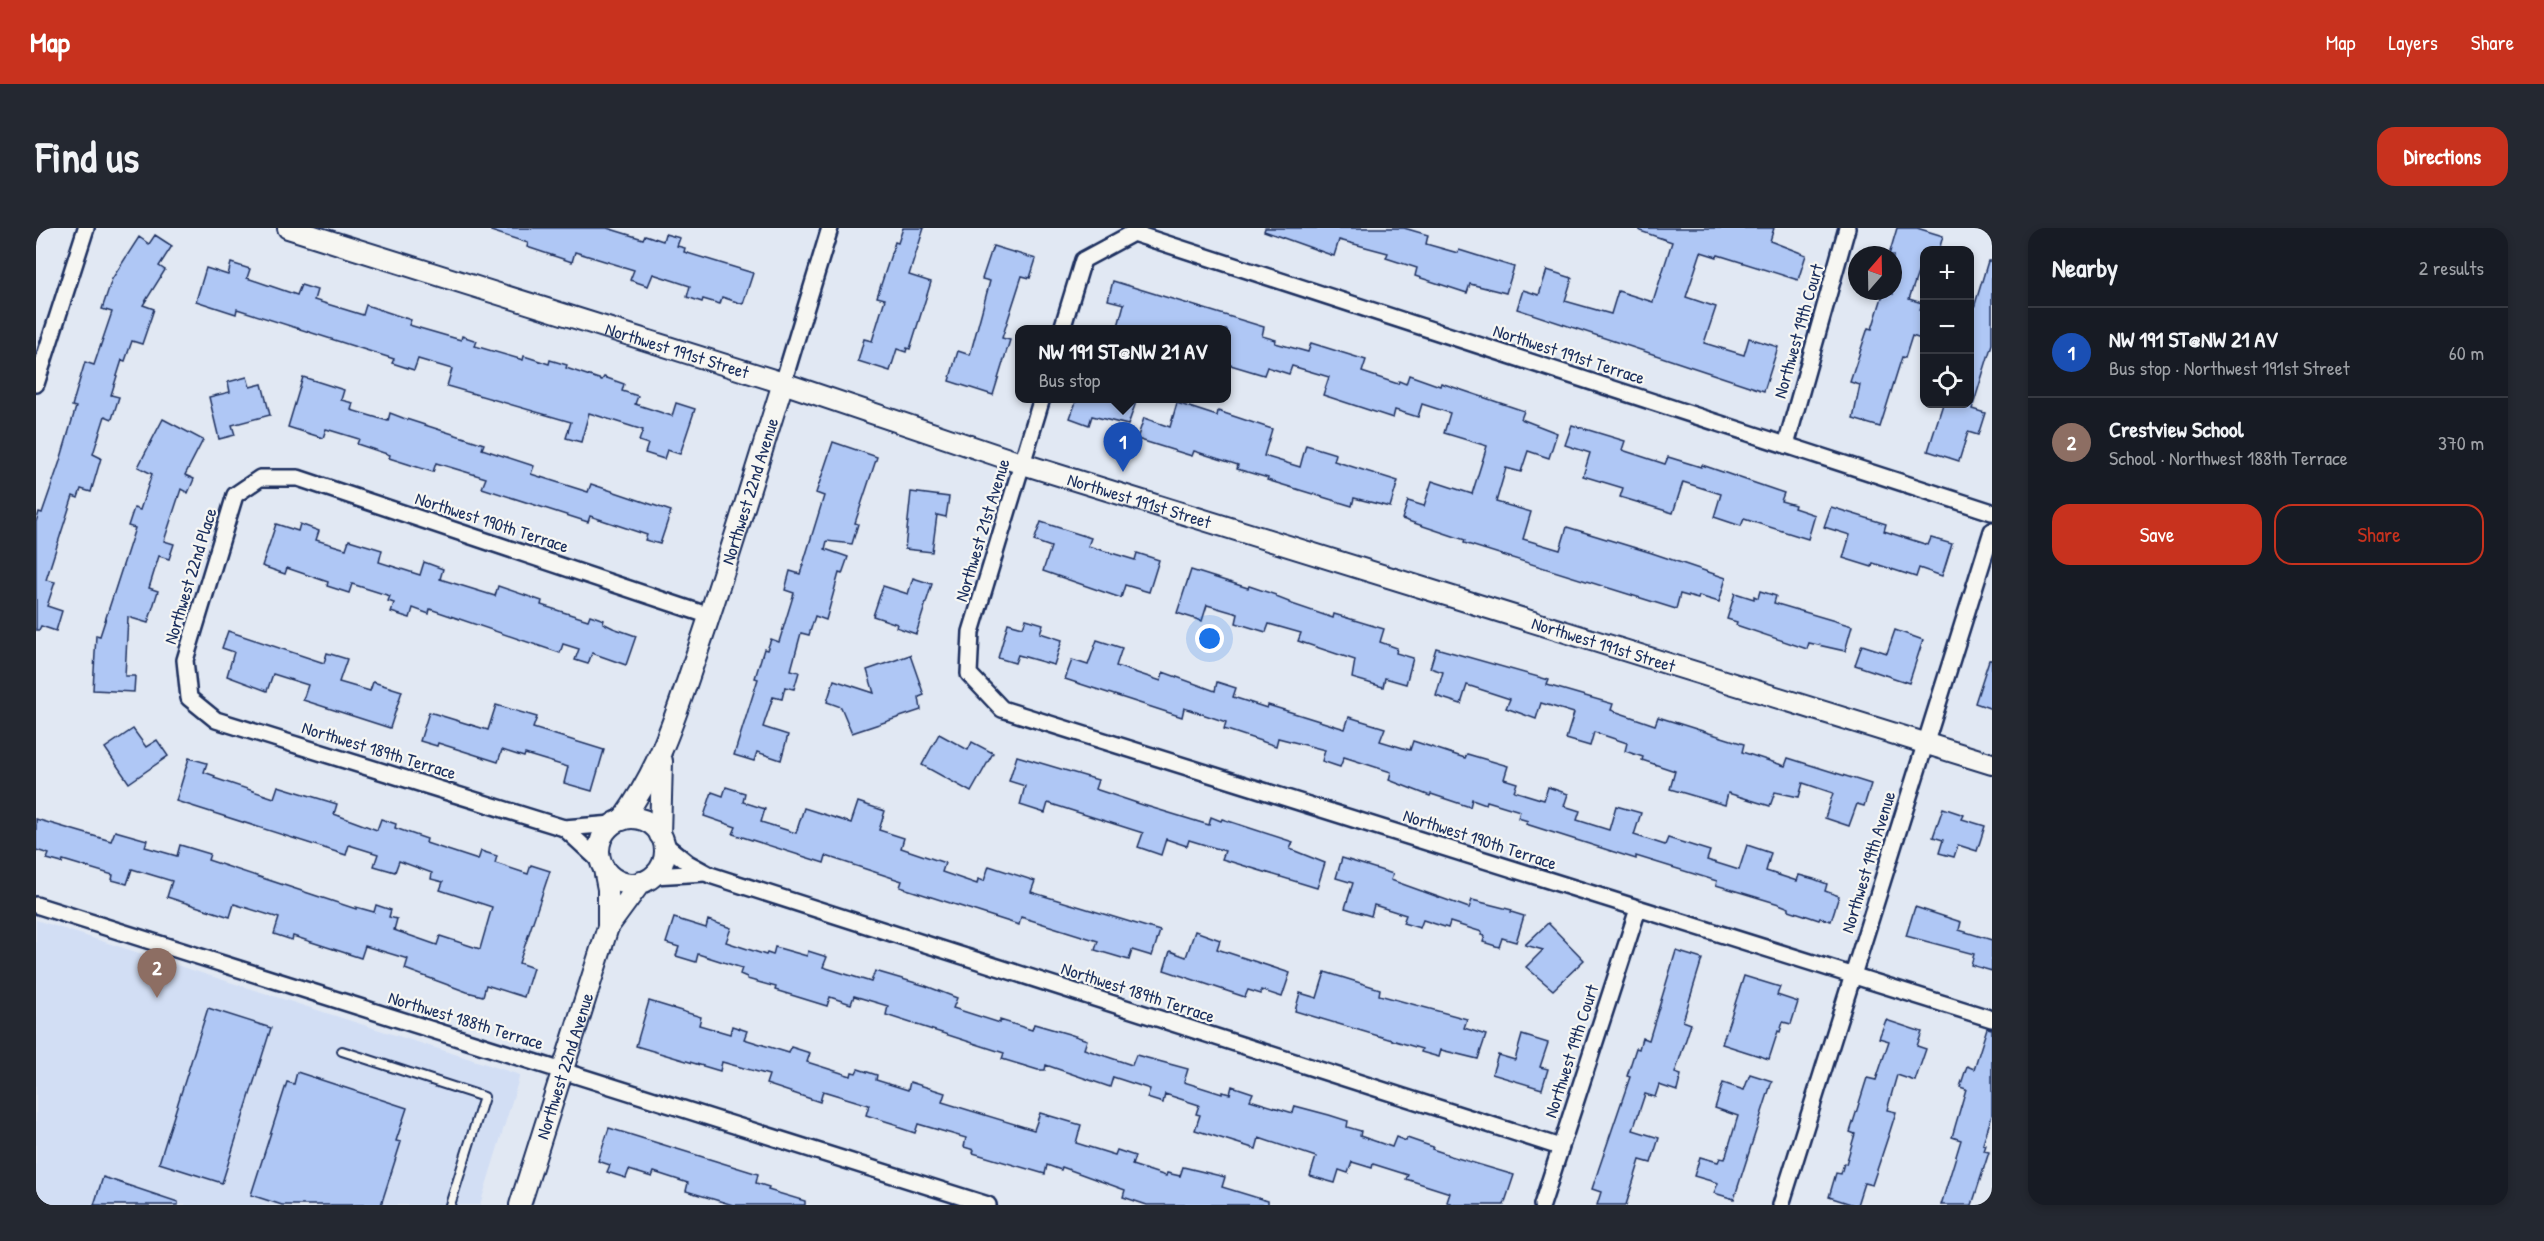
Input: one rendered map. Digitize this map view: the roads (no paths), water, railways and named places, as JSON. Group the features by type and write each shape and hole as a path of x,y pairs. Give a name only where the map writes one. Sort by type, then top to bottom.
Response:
{"street":[{"path":"36,384 86,228"},
{"name":"Northwest 191st Street","path":"288,228 783,383 1023,464 1992,764"},
{"name":"Northwest 22nd Avenue","path":"617,822 639,796 663,752 710,616 830,228"},
{"name":"Northwest 19th Court","path":"1786,445 1847,228"},
{"name":"Northwest 191st Terrace","path":"1064,325 1083,260 1133,233 1992,512"},
{"name":"Northwest 21st Avenue","path":"969,674 971,632 1041,403"},
{"name":"Northwest 190th Terrace","path":"260,478 298,478 710,616"},
{"name":"Northwest 22nd Place","path":"189,698 185,660 235,495 260,478"},
{"name":"Northwest 19th Avenue","path":"1781,1205 1992,531"},
{"name":"Northwest 190th Terrace","path":"969,674 1002,709 1992,1019"},
{"name":"Northwest 189th Terrace","path":"189,698 216,720 564,828 617,822"},
{"name":"Northwest 22nd Avenue","path":"662,839 659,797 663,752"},
{"path":"638,819 649,823 662,839 663,862 647,879 621,882 603,866 599,849 601,839 617,822 638,819"},
{"name":"Northwest 189th Terrace","path":"564,828 603,866"},
{"name":"Northwest 189th Terrace","path":"662,839 681,859 705,873 1560,1147"},
{"name":"Northwest 22nd Avenue","path":"520,1205 608,927 608,889 603,866"},
{"name":"Northwest 189th Terrace","path":"647,879 705,873"},
{"name":"Northwest 22nd Avenue","path":"608,927 647,879"},
{"name":"Northwest 188th Terrace","path":"36,905 988,1205"},
{"name":"Northwest 19th Court","path":"1542,1205 1638,909"}],"lane":[{"path":"342,1051 484,1097 450,1205"}],"place":[{"name":"NW 191 ST@NW 21 AV","path":"1123,472"},
{"name":"Crestview School","path":"157,998"}]}
